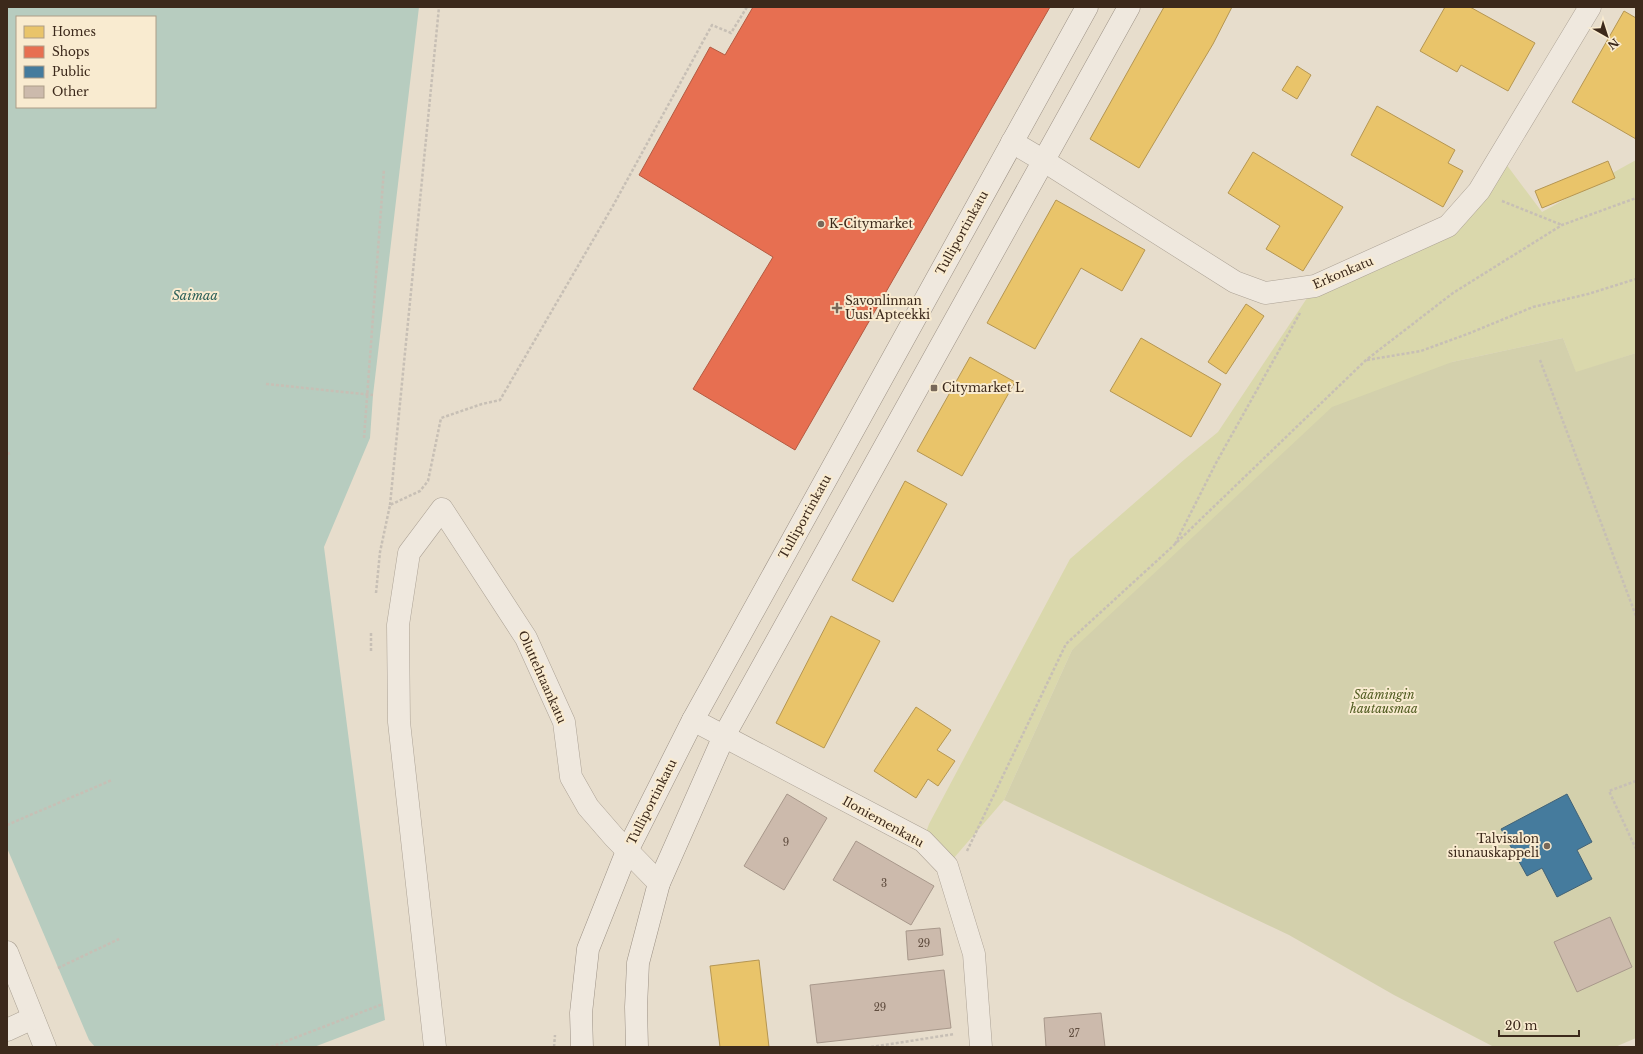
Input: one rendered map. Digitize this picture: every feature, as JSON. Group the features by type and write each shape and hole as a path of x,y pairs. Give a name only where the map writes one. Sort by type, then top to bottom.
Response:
{"street":[{"name":"Tulliportinkatu","path":"582,1047 581,1013 588,949 627,851 693,720 1087,7"},
{"path":"637,1047 636,1008 638,962 659,883 724,736 1129,7"},
{"name":"Erkonkatu","path":"1012,142 1235,282 1265,293 1315,286 1448,226 1479,191 1590,7"},
{"name":"Oluttehtaankatu","path":"435,1047 399,722 398,625 409,553 442,509 526,638 564,722 571,777 588,807 627,851 659,883"},
{"name":"Iloniemenkatu","path":"693,720 754,754 923,841 946,866 974,954 980,1039"},
{"path":"7,952 45,1047"},
{"path":"7,1030 33,1018"}],"path":[{"path":"375,599 380,552 390,505 439,7"},
{"path":"390,505 420,491 428,481 441,418 482,404 500,400 614,204 712,25 731,33 747,7"},
{"path":"364,438 384,169"},
{"path":"1479,191 1562,225"},
{"path":"946,866 965,855 1066,644 1174,546 1366,360 1453,293 1562,225 1636,198"},
{"path":"1366,360 1421,351 1533,307 1588,294 1636,279"},
{"path":"1174,546 1216,463 1315,286"},
{"path":"1540,360 1636,616"},
{"path":"266,384 373,395"},
{"path":"372,631 372,655"},
{"path":"7,824 112,780"},
{"path":"1636,781 1609,791 1636,850"},
{"path":"58,968 119,939"},
{"path":"271,1047 383,1004"},
{"path":"871,1047 954,1034 980,1039"}],"shaded area":[{"path":"1500,156 1542,212 1636,160 1636,353 1576,373 1563,338 1452,362 1072,650 1004,800 947,866 923,841 929,824 1070,559 1218,432 1315,286 1448,226"}],"green space":[{"name":"Säämingin hautausmaa","path":"1563,338 1576,372 1636,353 1636,1038 1615,1047 1494,1047 1394,995 1289,935 1004,800 1072,650 1332,407 1452,362"}],"water":[{"name":"Saimaa","path":"7,7 419,7 373,395 370,438 324,547 385,1020 314,1047 95,1047 89,1040 7,848"}],"building: Homes":[{"path":"1164,7 1232,7 1213,44 1139,168 1090,139"},
{"path":"1445,7 1470,7 1535,43 1508,91 1461,65 1457,72 1420,51"},
{"path":"1624,11 1636,18 1636,139 1572,102"},
{"path":"1297,66 1311,75 1297,99 1282,90"},
{"path":"1377,106 1455,150 1448,163 1463,171 1443,207 1351,155"},
{"path":"1253,152 1343,207 1303,271 1266,249 1280,226 1228,193"},
{"path":"1608,161 1615,178 1542,208 1535,191"},
{"path":"1056,200 1145,250 1122,291 1081,268 1035,349 987,323"},
{"path":"1246,304 1264,316 1226,374 1208,362"},
{"path":"1141,338 1221,384 1191,437 1110,391"},
{"path":"970,357 1015,382 962,476 917,451"},
{"path":"905,481 947,504 893,602 852,580"},
{"path":"831,616 880,641 824,748 776,723"},
{"path":"916,707 951,730 937,750 955,761 938,786 928,779 916,798 874,771"},
{"path":"759,960 769,1047 720,1047 710,966"}],"building: Shops":[{"name":"K-Citymarket","path":"753,7 1050,7 795,450 693,389 773,257 639,175 710,47 725,55"}],"building: Public":[{"name":"Talvisalon siunauskappeli","path":"1567,794 1592,842 1577,850 1592,879 1557,897 1542,868 1527,876 1501,829"}],"building: Other":[{"path":"787,794 827,818 784,890 744,866"},
{"path":"856,841 934,886 911,925 833,880"},
{"path":"1610,917 1632,967 1577,992 1554,942"},
{"path":"940,928 943,955 908,960 906,931"},
{"path":"944,970 951,1028 817,1043 810,985"},
{"path":"1101,1013 1105,1047 1046,1047 1044,1018"}],"place":[{"name":"K-Citymarket","path":"821,224"},
{"name":"Savonlinnan Uusi Apteekki","path":"837,308"},
{"name":"Citymarket L","path":"934,388"},
{"name":"Talvisalon siunauskappeli","path":"1547,846"}]}
